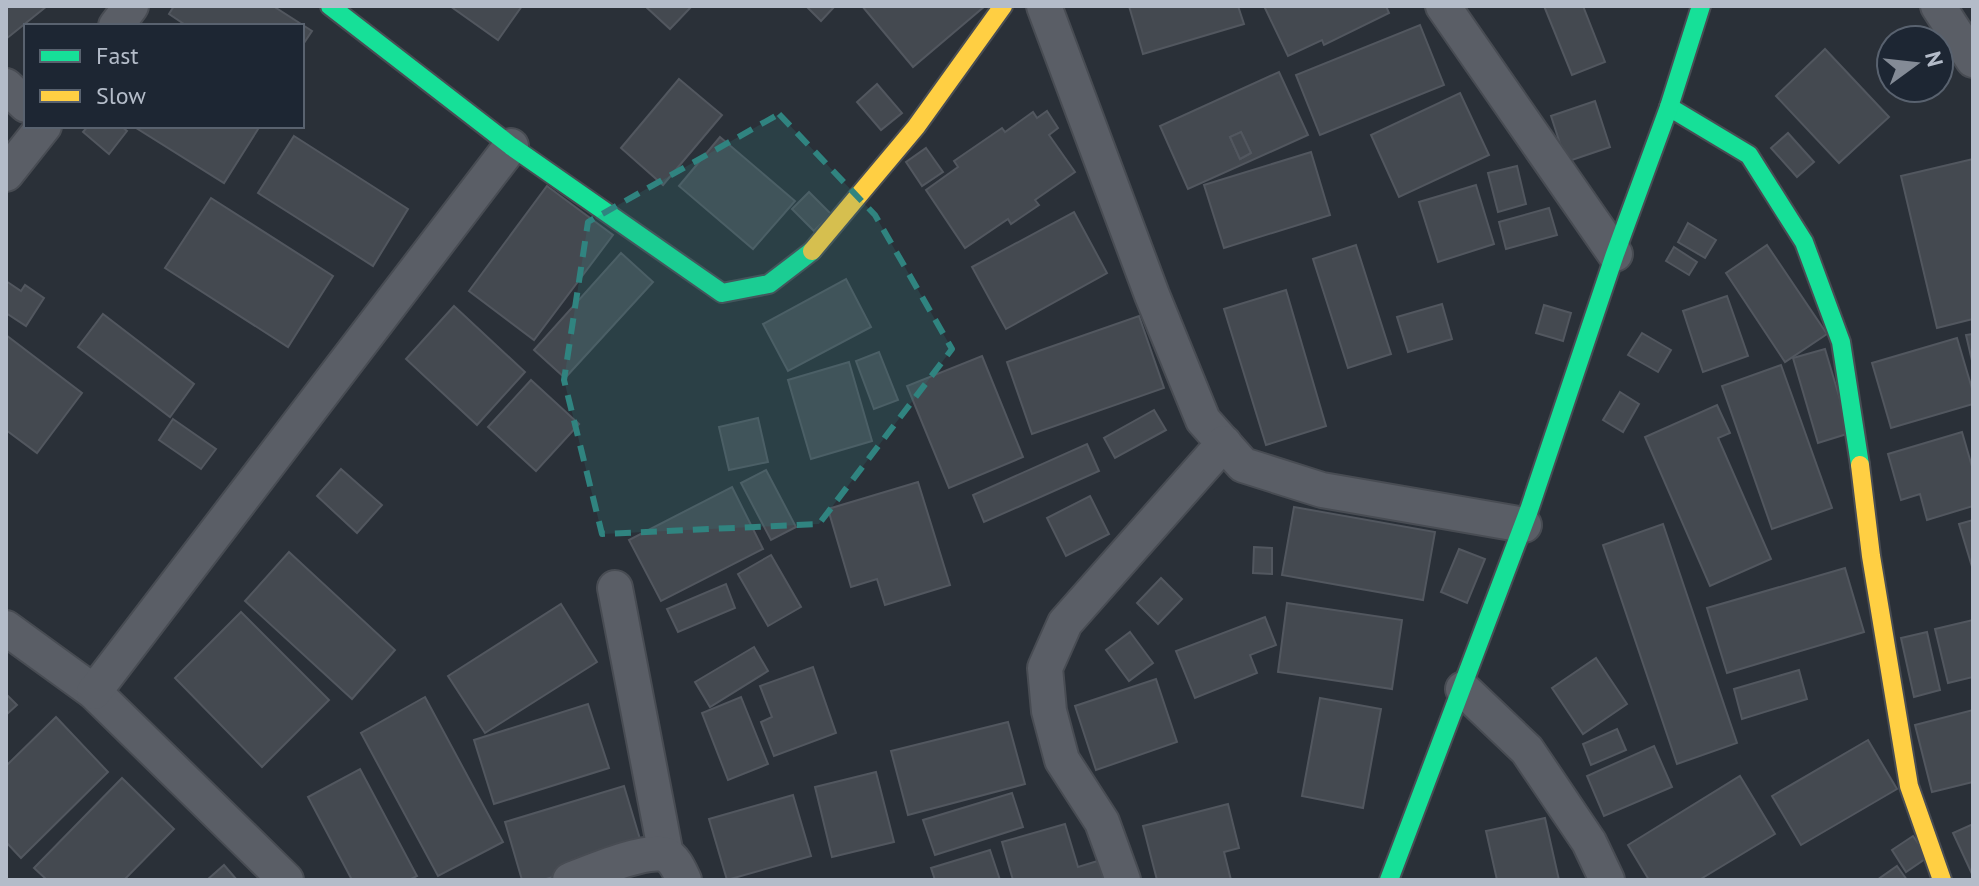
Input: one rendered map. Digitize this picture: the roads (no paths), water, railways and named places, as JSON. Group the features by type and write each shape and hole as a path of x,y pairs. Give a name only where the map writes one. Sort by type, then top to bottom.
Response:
{"street":[{"path":"118,24 131,6"},
{"path":"330,6 511,146 722,293 769,284 806,258 916,127 1003,6"},
{"path":"1044,6 1152,295 1203,420 1243,465 1322,490 1524,525"},
{"path":"1443,6 1615,254"},
{"path":"1389,880 1524,525 1701,6"},
{"path":"1938,6 1973,60"},
{"path":"6,86 24,103"},
{"path":"1669,107 1749,155 1804,242 1841,342 1871,556 1909,786 1942,880"},
{"path":"6,174 42,128"},
{"path":"94,692 511,146"},
{"path":"1123,880 1102,822 1062,760 1049,711 1045,668 1065,623 1224,443"},
{"path":"615,588 675,867"},
{"path":"6,628 94,692 286,880"},
{"path":"1463,689 1527,750 1589,842 1607,880"},
{"path":"570,880 610,864 653,854 675,867"}]}
